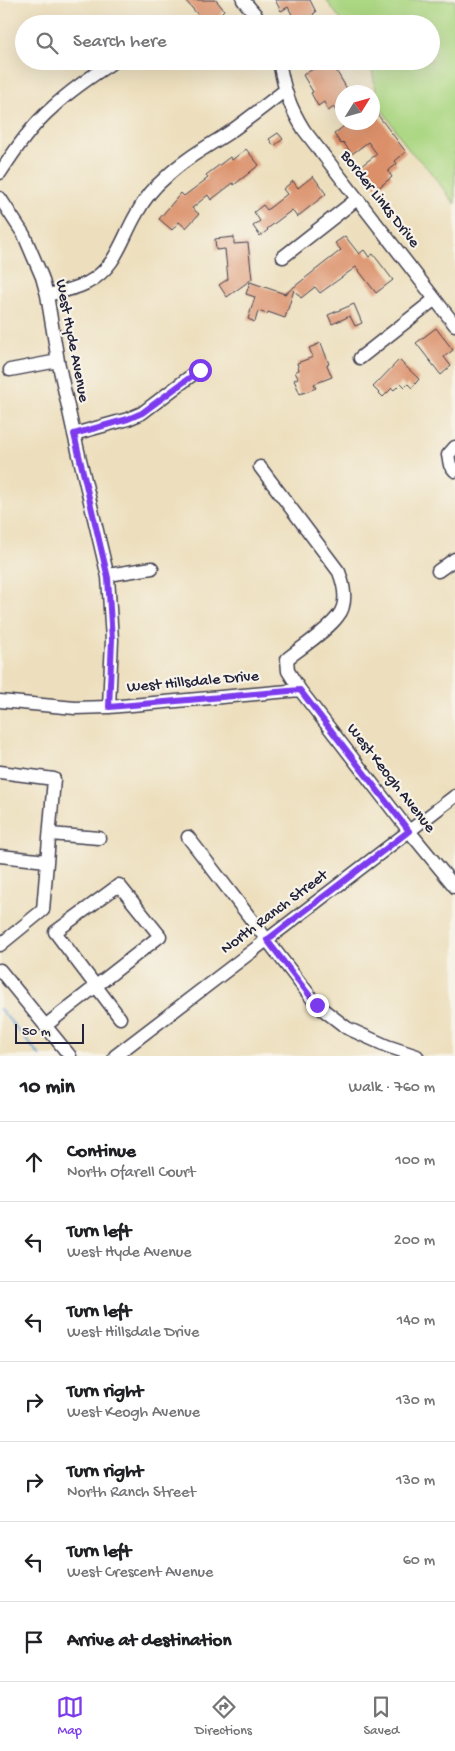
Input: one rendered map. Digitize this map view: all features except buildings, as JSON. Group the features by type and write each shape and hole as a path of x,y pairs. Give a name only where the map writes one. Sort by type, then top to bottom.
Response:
{"street":[{"path":"243,0 256,15"},
{"path":"0,173 20,144 51,108 84,81 102,70"},
{"name":"Border Links Drive","path":"280,70 284,91 294,115 304,130 455,325"},
{"path":"47,295 88,283 108,267 120,249 148,195 165,177 190,157 231,131 284,91"},
{"name":"West Hyde Avenue","path":"0,198 24,235 42,277 74,434 108,575 112,640 109,707"},
{"path":"283,257 357,198"},
{"path":"360,358 435,299"},
{"path":"10,370 58,361"},
{"path":"74,434 128,419 142,413 200,370"},
{"path":"455,447 448,455 450,465 455,471"},
{"name":"West Keogh Avenue","path":"260,467 339,572 344,585 344,602 339,616 287,659 288,671 300,690 409,831 455,887"},
{"path":"438,571 455,560"},
{"path":"108,575 152,568"},
{"name":"West Hillsdale Drive","path":"0,701 75,708 109,707 300,690"},
{"path":"0,772 54,780 43,910 0,945"},
{"name":"North Ranch Street","path":"115,1056 455,796"},
{"path":"50,834 99,838"},
{"path":"188,837 317,1005 347,1028 387,1046 417,1056"},
{"path":"0,856 47,861"},
{"path":"45,1026 95,987 160,936 119,884 56,932 95,987 120,1018"},
{"path":"0,970 70,1056"}],"green space":[{"path":"326,0 455,0 455,204 428,169 409,150 380,106 380,85 375,85 372,70 440,70 440,15 337,15"}],"waterway":[{"path":"0,1009 40,1056"}],"route":[{"path":"200,370 142,413 128,419 74,434 108,578 112,640 109,707 300,690 409,831 267,940 317,1005"}]}
